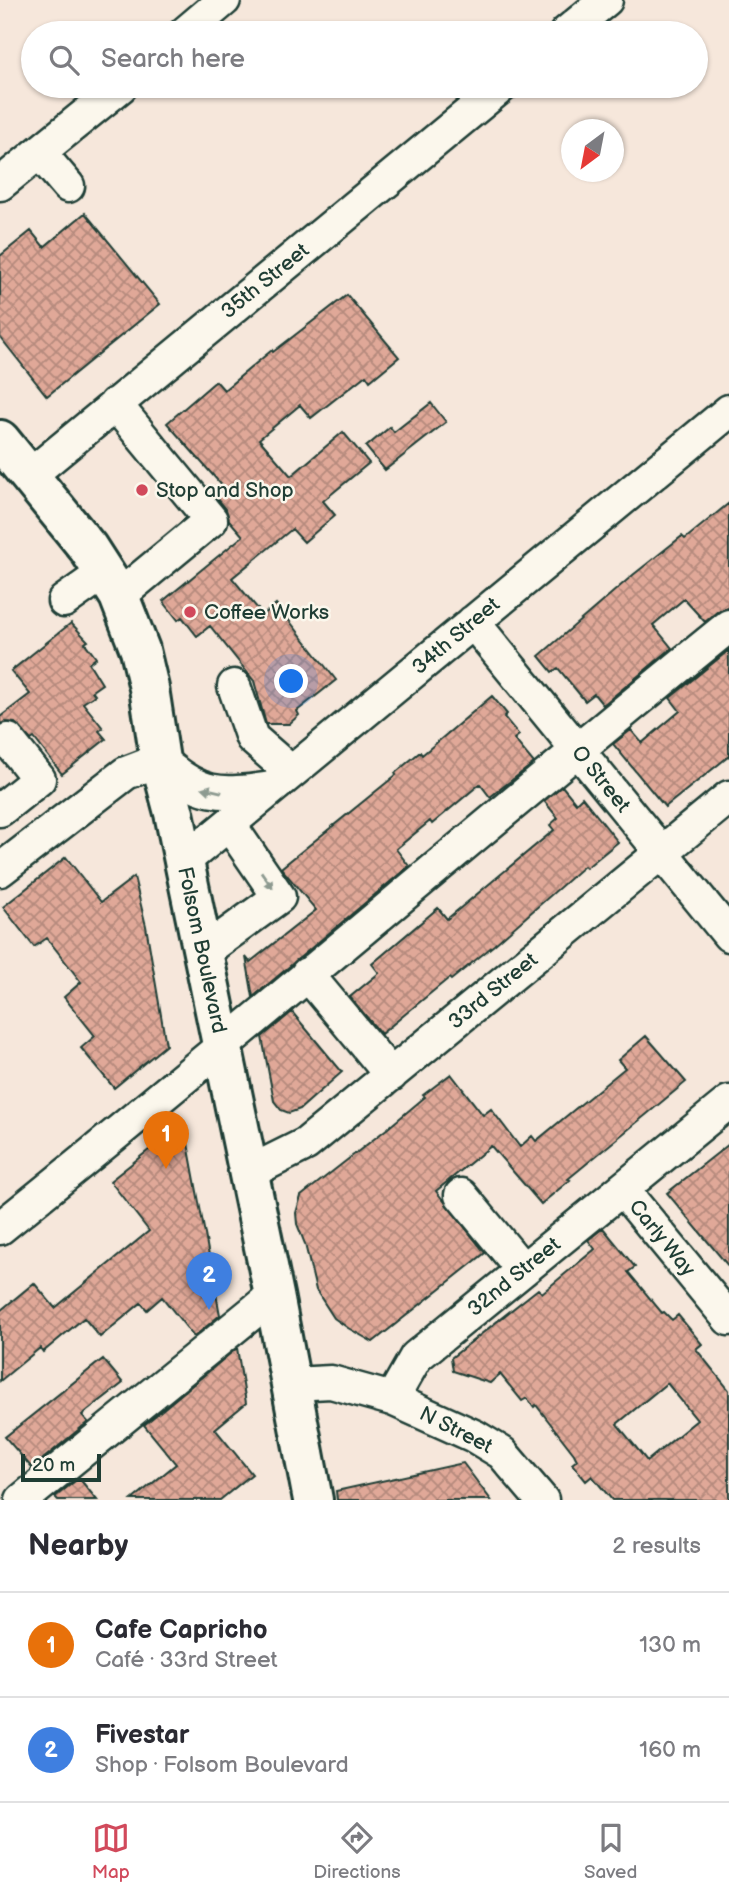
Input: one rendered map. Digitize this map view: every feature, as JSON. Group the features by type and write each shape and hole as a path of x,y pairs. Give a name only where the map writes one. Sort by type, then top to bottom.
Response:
{"main road":[{"name":"Folsom Boulevard","path":"0,440 112,584 140,650 160,760 184,861 292,1384 304,1494"}],"street":[{"path":"199,21 225,0"},
{"path":"581,21 606,0"},
{"path":"0,184 106,98"},
{"name":"35th Street","path":"29,476 487,98"},
{"path":"40,153 68,186"},
{"path":"64,601 112,584 211,520 115,404"},
{"name":"34th Street","path":"184,861 729,411"},
{"name":"O Street","path":"473,622 729,935"},
{"path":"0,1228 121,1132 576,750 729,626"},
{"path":"0,870 126,773 160,760 181,778 205,790 231,794 281,780 252,738 234,687"},
{"path":"8,740 68,816"},
{"path":"0,810 39,779"},
{"name":"33rd Street","path":"248,1173 306,1144 729,797"},
{"path":"202,953 279,897 229,824"},
{"path":"307,974 391,1075"},
{"name":"32nd Street","path":"392,1399 416,1357 729,1102"},
{"name":"Carly Way","path":"622,1189 729,1319"},
{"path":"461,1195 523,1270"},
{"path":"22,1500 274,1294"},
{"path":"292,1384 331,1382 392,1399"},
{"name":"N Street","path":"392,1399 490,1445 513,1464 542,1500"}],"building":[{"path":"85,213 160,304 47,396 0,337 0,256 31,231 44,247"},
{"path":"347,295 399,357 370,381 366,375 311,418 300,405 259,439 291,476 343,432 369,463 323,501 335,515 304,542 292,529 232,578 263,615 276,604 336,680 297,711 299,715 289,724 266,724 254,681 210,626 197,636 182,617 178,620 163,601 243,536 229,520 226,509 216,497 225,489 167,423 216,381 224,390 272,350 273,352"},
{"path":"431,403 446,422 385,470 366,447 390,427 394,432"},
{"path":"729,503 729,608 718,611 705,622 684,599 653,625 672,648 603,705 594,694 585,701 558,668 552,672 539,656 633,575 682,536 685,539"},
{"path":"71,623 88,641 85,643 96,658 89,663 102,684 92,691 95,695 83,703 103,728 99,731 106,739 62,774 34,738 31,740 15,723 0,724 0,717 30,694 11,671"},
{"path":"729,650 729,756 665,807 613,744 631,730 642,743 680,711 670,698"},
{"path":"492,696 519,735 514,739 534,763 490,797 480,784 432,824 430,821 396,849 409,866 253,997 246,957 250,962 316,910 281,868"},
{"path":"562,786 576,803 582,797 618,842 586,868 584,866 494,945 381,1034 350,997 379,973 372,964 438,908 447,919 554,830 550,825 558,818 544,801"},
{"path":"66,857 101,902 134,877 146,926 166,1045 114,1088 81,1048 95,1036 64,997 81,982 47,938 34,947 3,907"},
{"path":"292,1012 342,1072 300,1109 289,1113 281,1110 274,1101 262,1037"},
{"path":"646,1036 686,1082 541,1204 491,1146 436,1191 485,1253 373,1342 334,1318 316,1290 305,1244 297,1224 296,1213 301,1196 388,1128 425,1097 423,1095 451,1074 483,1115 491,1109 520,1147 532,1136 536,1141 625,1068 618,1060"},
{"path":"184,1122 220,1315 194,1337 162,1297 147,1310 141,1303 100,1337 84,1318 43,1352 40,1348 0,1381 0,1311 34,1283 55,1308 149,1231 110,1181"},
{"path":"729,1144 729,1267 667,1193"},
{"path":"603,1228 635,1267 628,1272 662,1313 672,1320 678,1315 702,1344 696,1349 729,1390 729,1500 612,1500 592,1476 586,1481 572,1464 577,1460 574,1454 536,1405 534,1407 527,1398 522,1401 500,1374 490,1383 453,1371 451,1358 538,1289 542,1293 595,1249 588,1240","holes":["667,1383 697,1420 647,1461 617,1424"]},
{"path":"237,1348 246,1403 215,1429 252,1474 220,1500 132,1500 176,1464 144,1425"},
{"path":"103,1359 123,1383 82,1415 88,1422 32,1468 5,1437"},
{"path":"463,1463 491,1500 337,1500 336,1491"},
{"path":"79,1478 97,1500 58,1500 55,1497"}],"place":[{"name":"Stop and Shop","path":"142,490"},
{"name":"Coffee Works","path":"190,612"},
{"name":"Cafe Capricho","path":"166,1169"},
{"name":"Fivestar","path":"209,1310"}]}
